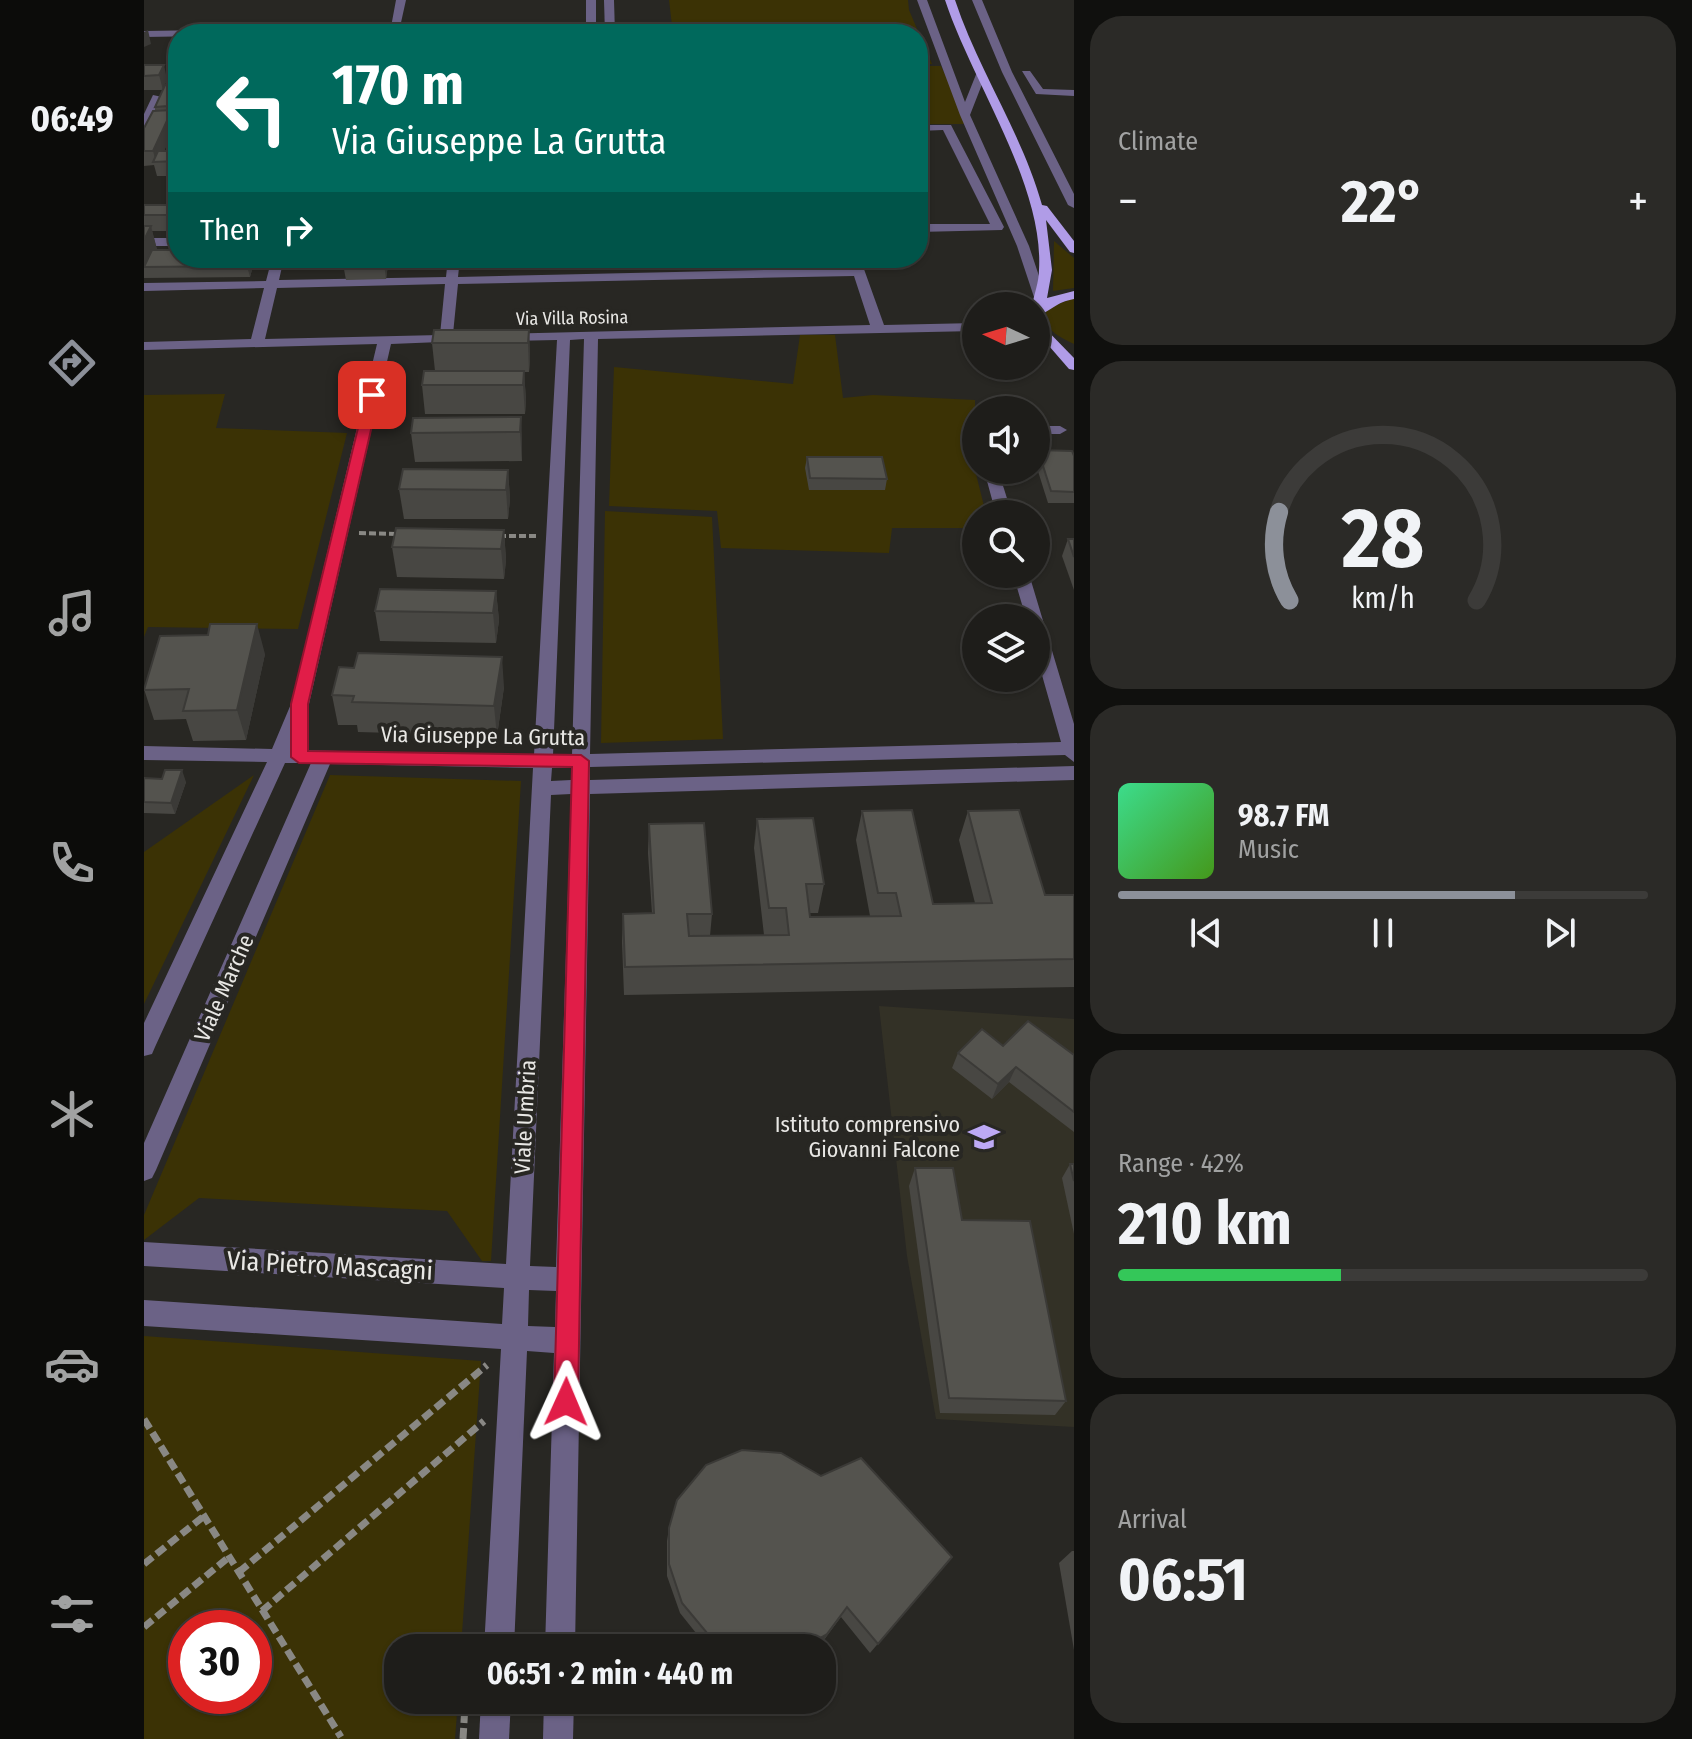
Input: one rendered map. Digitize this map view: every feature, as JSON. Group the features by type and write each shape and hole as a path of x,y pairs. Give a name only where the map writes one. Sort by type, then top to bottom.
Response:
{"main road":[{"path":"952,1 1037,200 1074,249"},
{"path":"1037,200 1047,255 1040,292"},
{"path":"1050,301 1074,295"},
{"path":"1050,340 1072,358"}],"street":[{"path":"396,24 401,0"},
{"path":"591,0 591,24"},
{"path":"609,0 610,24"},
{"path":"922,0 965,115 1023,246 1033,292"},
{"path":"977,0 1007,72 1074,205"},
{"path":"144,34 168,34"},
{"path":"1026,73 1040,92 1074,93"},
{"path":"965,115 981,74"},
{"path":"144,124 157,97"},
{"path":"928,128 947,127 998,227 928,228"},
{"path":"144,242 168,242"},
{"path":"257,343 276,268"},
{"path":"446,339 453,268"},
{"path":"612,268 613,277"},
{"path":"858,268 878,328"},
{"path":"144,287 451,281 586,273 613,277 859,272"},
{"name":"Via Villa Rosina","path":"144,346 962,326"},
{"name":"Viale Umbria","path":"560,1634 591,335"},
{"name":"Viale Umbria","path":"500,1634 564,336"},
{"name":"Viale Marche","path":"303,805 306,783 289,757 385,340"},
{"path":"1072,358 1074,373"},
{"path":"562,368 590,368"},
{"path":"1050,430 1060,430"},
{"path":"558,461 588,461"},
{"path":"551,586 585,586"},
{"path":"1050,672 1073,752"},
{"name":"Via Giuseppe La Grutta","path":"144,753 543,762 1073,752"},
{"path":"822,755 827,780"},
{"path":"144,1047 289,757"},
{"name":"Viale Marche","path":"144,1170 323,758"},
{"path":"541,788 1074,773"},
{"name":"Via Pietro Mascagni","path":"144,1254 569,1280"},
{"path":"144,1313 567,1341"},
{"path":"494,1739 495,1714"},
{"path":"558,1739 559,1714"}],"path":[{"path":"340,533 416,534"},
{"path":"493,536 554,537"},
{"path":"487,1379 489,1354"},
{"path":"239,1572 488,1365"},
{"path":"483,1436 485,1407"},
{"path":"144,1419 261,1610"},
{"path":"263,1610 484,1421"},
{"path":"144,1564 204,1516"},
{"path":"144,1627 229,1557"},
{"path":"272,1627 341,1737"},
{"path":"463,1739 465,1714"}],"shaded area":[{"path":"669,0 908,0 915,24 672,24"},
{"path":"928,66 941,66 968,124 928,124"},
{"path":"1054,241 1074,258 1074,288 1053,291"},
{"path":"1074,298 1074,344 1050,328 1050,307"},
{"path":"800,335 835,335 843,398 873,395 962,399 962,484 978,484 982,500 962,500 962,528 892,528 889,553 721,548 717,511 609,506 614,367 793,384"},
{"path":"225,394 216,428 347,433 298,629 148,627 144,637 144,395"},
{"path":"605,511 712,517 723,739 601,743"},
{"path":"254,775 144,1004 144,852"},
{"path":"330,775 521,781 491,1261 482,1261 447,1211 199,1198 144,1240 144,1215"},
{"name":"Istituto comprensivo Giovanni Falcone","path":"879,1006 1074,1019 1074,1427 936,1419 907,1256"},
{"path":"144,1336 481,1361 462,1634 384,1634 384,1714 457,1714 455,1739 144,1739"}],"building":[{"path":"144,65 164,65 159,75 144,76"},
{"path":"165,85 168,85 168,106 155,107"},
{"path":"168,110 168,119 153,151 144,151 144,128 153,111"},
{"path":"158,151 168,151 168,161 153,162"},
{"path":"144,205 168,205 168,215 144,215"},
{"path":"144,226 151,226 144,240"},
{"path":"152,250 168,250 168,267 144,267"},
{"path":"434,330 529,330 528,343 432,343"},
{"path":"424,371 524,371 523,385 422,385"},
{"path":"521,417 520,432 411,433 413,418"},
{"path":"1050,450 1072,451 1074,492 1051,491"},
{"path":"807,457 882,457 887,479 810,478"},
{"path":"403,469 508,470 506,490 399,489"},
{"path":"396,528 504,530 501,549 392,547"},
{"path":"1068,539 1074,539 1074,557"},
{"path":"380,589 496,591 493,613 375,611"},
{"path":"210,624 257,624 237,710 183,711 189,689 144,690 160,636 208,635"},
{"path":"358,653 502,657 494,706 352,702 354,696 332,695 339,667 354,668"},
{"path":"165,770 182,770 171,803 144,802 144,778 162,779"},
{"path":"912,810 933,904 992,903 968,811 1019,810 1045,895 1074,895 1074,959 625,967 623,914 654,913 649,824 704,823 712,914 687,914 689,936 789,935 786,908 769,908 757,819 813,818 824,884 806,884 810,917 901,916 896,893 878,893 862,811"},
{"path":"1028,1021 1074,1055 1074,1112 1016,1067 998,1084 958,1053 982,1029 1003,1046"},
{"path":"915,1168 953,1168 962,1220 1030,1221 1066,1401 949,1398"},
{"path":"742,1450 781,1453 821,1476 861,1458 952,1557 878,1644 847,1607 827,1634 709,1634 682,1603 669,1564 669,1528 677,1500 706,1465"}],"place":[{"name":"Istituto comprensivo Giovanni Falcone","path":"984,1137"}],"route":[{"path":"372,395 300,704 299,757 581,761 566,1402"}]}
